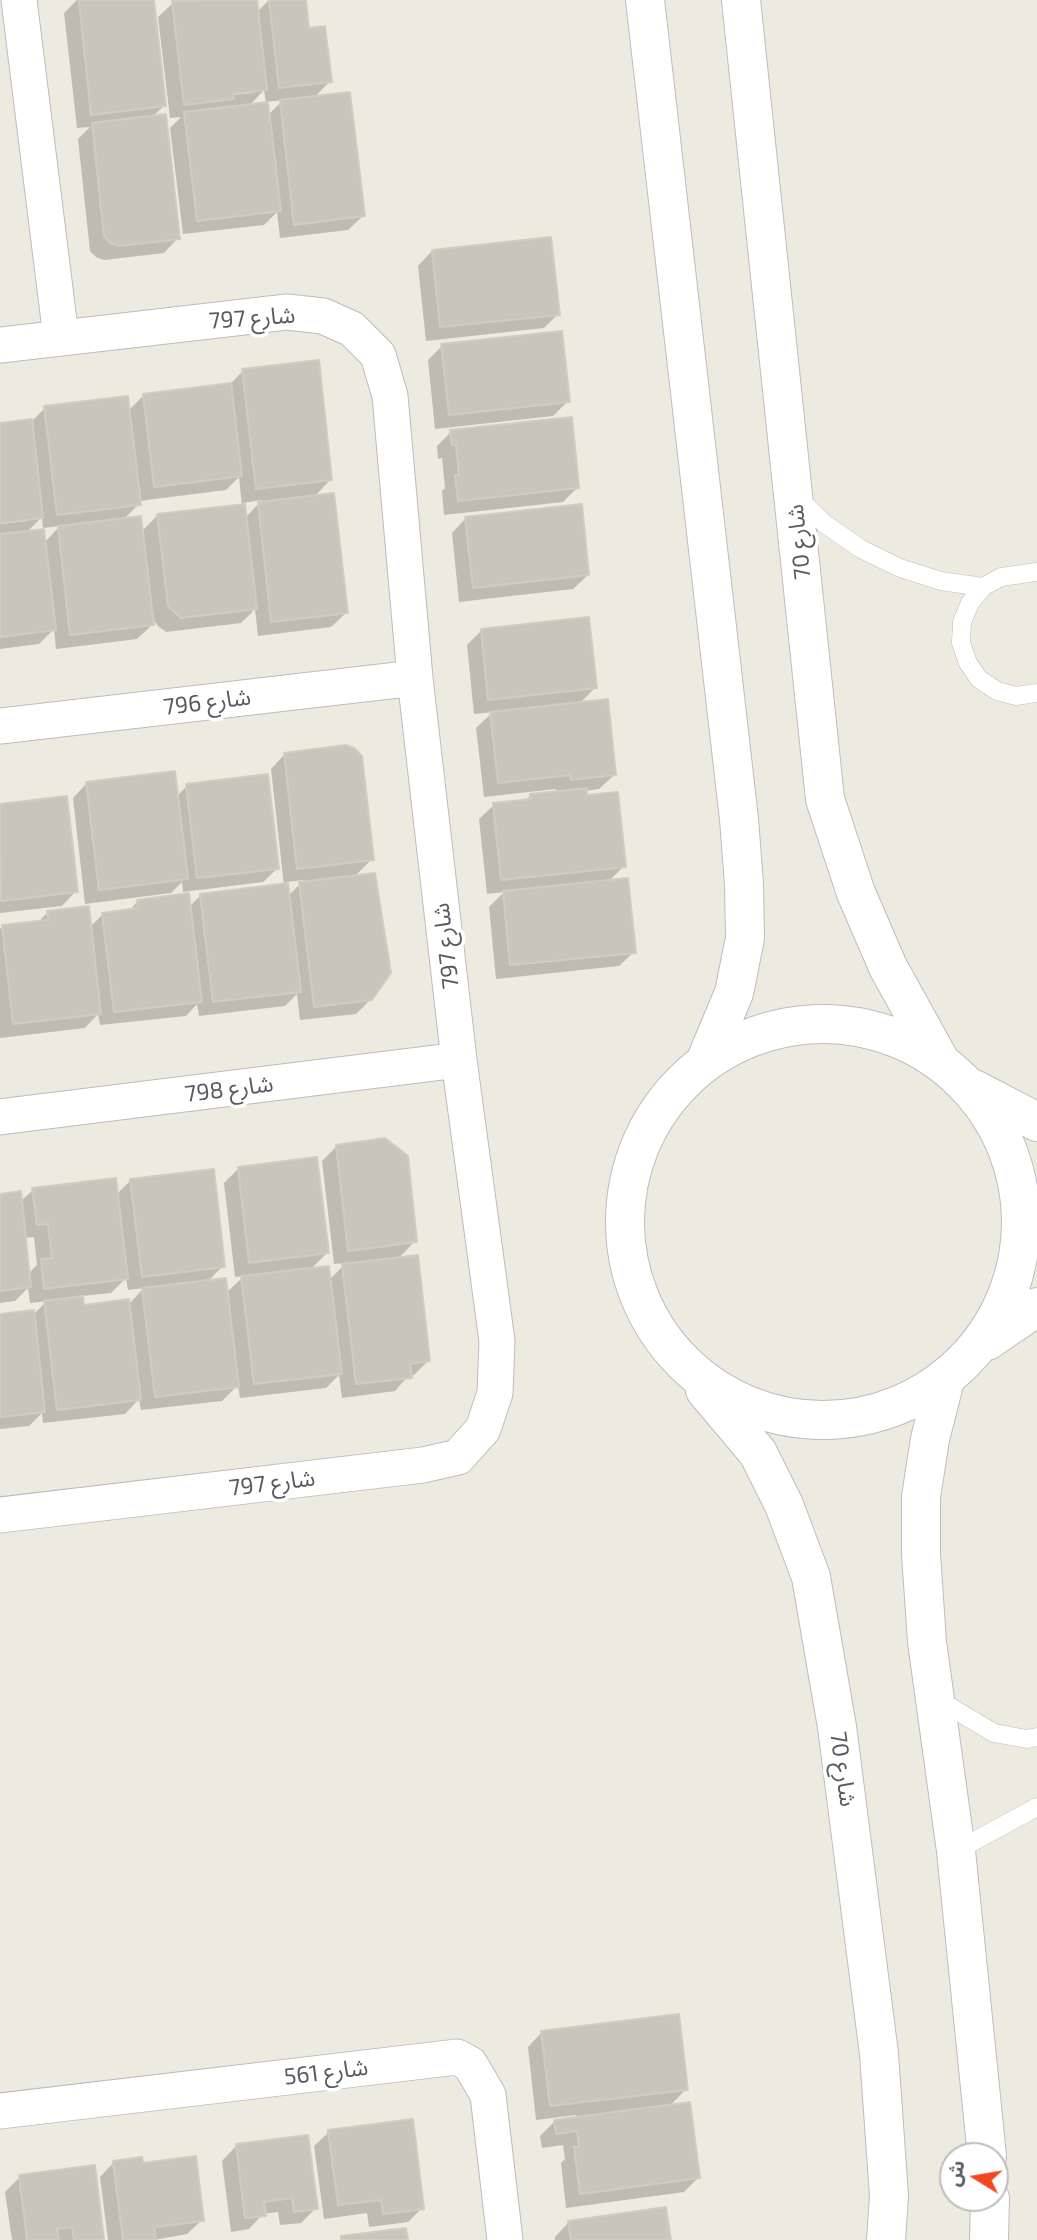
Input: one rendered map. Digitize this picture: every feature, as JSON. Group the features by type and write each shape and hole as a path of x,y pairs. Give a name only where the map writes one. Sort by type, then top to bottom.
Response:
{"main road":[{"path":"645,0 739,819 744,884 745,938 734,993 705,1062"},
{"name":"شارع 70","path":"740,0 825,799 856,893 888,967 954,1073 1000,1132 1019,1186 1021,1244 1007,1299 977,1349"},
{"path":"1037,1122 896,1036 847,1024 797,1025 749,1038 705,1062 672,1093 647,1130 631,1172 624,1217 628,1262 642,1304 665,1343 696,1376 733,1401 775,1416 819,1422 864,1418 907,1404 945,1380 977,1349 1037,1307"},
{"name":"شارع 70","path":"665,1343 758,1453 784,1505 811,1577 837,1727 879,2054 889,2196 886,2240"},
{"path":"945,1380 930,1439 921,1497 921,1555 927,1642 957,1851 986,2142"},
{"path":"889,2196 906,2223 912,2240"},
{"path":"989,2240 990,2212"}],"street":[{"path":"19,0 61,337"},
{"name":"شارع 797","path":"0,345 287,312 323,316 352,330 378,355 390,396 415,678 459,1060 497,1341 495,1393 483,1429 458,1457 409,1466 0,1515"},
{"name":"شارع 796","path":"0,726 415,678"},
{"name":"شارع 798","path":"0,1118 459,1060"},
{"name":"شارع 561","path":"0,2111 457,2057 470,2064 488,2095 505,2240"}],"lane":[{"path":"794,494 825,524 861,549 900,568 941,581 984,587"},
{"path":"1037,572 1001,577 984,587 970,603 962,622 961,643 968,663 979,679 997,691 1016,696 1037,693"},
{"path":"935,1698 994,1733 1027,1739 1037,1737"},
{"path":"957,1851 1037,1807"}],"building":[{"path":"79,0 154,0 166,106 91,115"},
{"path":"257,0 267,90 233,94 234,99 184,105 172,1"},
{"path":"269,0 306,0 309,28 325,26 332,82 279,88"},
{"path":"350,92 365,216 294,225 280,100"},
{"path":"268,102 281,211 197,221 184,112"},
{"path":"166,114 180,239 119,246 110,243 104,236 92,123"},
{"path":"551,237 560,315 440,327 432,250"},
{"path":"562,331 570,402 449,415 441,344"},
{"path":"319,360 332,480 256,489 242,369"},
{"path":"231,383 242,476 154,487 143,394"},
{"path":"128,396 141,505 57,515 44,406"},
{"path":"572,417 579,488 458,501 456,445 452,445 450,430"},
{"path":"32,419 43,518 0,523 0,423"},
{"path":"334,493 348,613 271,622 258,502"},
{"path":"245,504 257,609 181,618 168,606 157,514"},
{"path":"582,504 589,575 473,588 465,517"},
{"path":"141,516 154,625 70,635 58,526"},
{"path":"44,529 56,630 0,637 0,534"},
{"path":"589,617 597,688 488,700 481,629"},
{"path":"608,699 616,775 571,780 570,775 498,783 490,712"},
{"path":"346,745 362,756 374,860 297,869 284,753"},
{"path":"175,771 188,879 99,890 86,782"},
{"path":"268,774 279,869 197,878 186,784"},
{"path":"587,788 587,795 618,792 626,867 501,880 493,803 531,799 530,794"},
{"path":"67,796 78,892 1,901 0,804"},
{"path":"375,873 391,973 372,1000 314,1007 299,882"},
{"path":"628,878 636,953 510,965 503,891"},
{"path":"288,883 301,992 213,1002 200,894"},
{"path":"189,893 202,1002 114,1012 102,913 138,908 137,900"},
{"path":"89,906 101,1014 13,1024 2,925 48,920 47,911"},
{"path":"385,1138 408,1156 417,1242 348,1251 336,1145"},
{"path":"317,1157 329,1253 249,1263 238,1167"},
{"path":"214,1169 225,1267 142,1277 130,1179"},
{"path":"116,1178 128,1279 44,1289 41,1259 52,1258 48,1224 37,1225 32,1188"},
{"path":"21,1191 31,1287 0,1291 0,1194"},
{"path":"418,1255 430,1361 410,1364 412,1378 356,1384 342,1264"},
{"path":"329,1266 342,1374 254,1384 241,1276"},
{"path":"226,1278 239,1387 155,1397 142,1288"},
{"path":"83,1296 84,1305 129,1299 141,1400 57,1410 44,1301"},
{"path":"34,1310 45,1412 0,1417 0,1314"},
{"path":"679,2014 688,2090 550,2106 541,2031"},
{"path":"690,2102 700,2178 580,2194 574,2147 579,2147 577,2131 556,2134 554,2120"},
{"path":"413,2119 424,2209 383,2214 381,2200 338,2205 328,2130"},
{"path":"308,2135 318,2209 294,2212 292,2198 264,2202 266,2216 245,2218 236,2144"},
{"path":"196,2156 204,2221 154,2227 156,2240 123,2240 113,2161 142,2157 143,2163"},
{"path":"95,2165 104,2240 74,2240 72,2227 57,2229 59,2240 27,2240 19,2175"},
{"path":"666,2207 671,2240 571,2240 568,2221"},
{"path":"406,2228 408,2240 341,2240 341,2236"}]}
